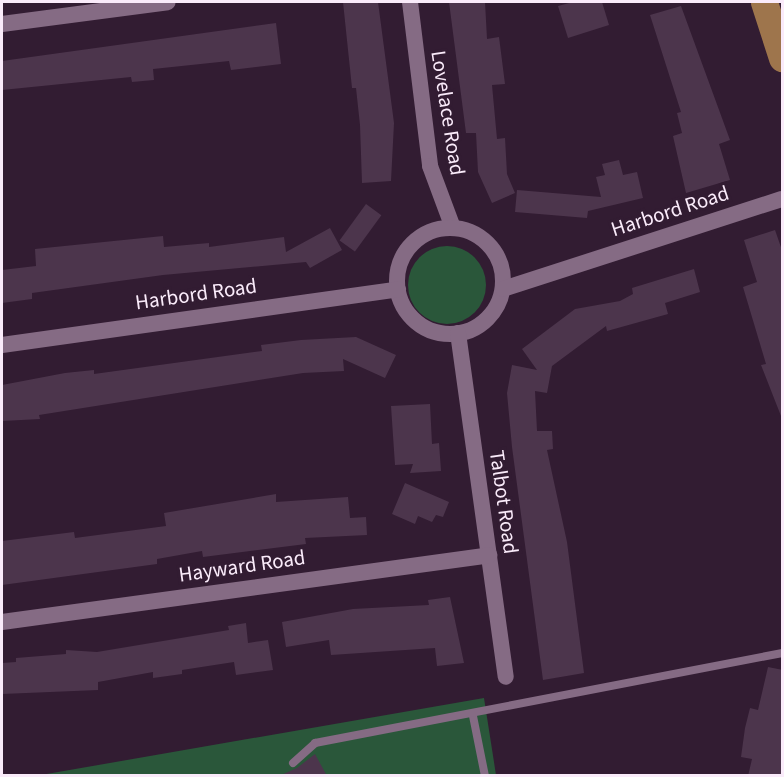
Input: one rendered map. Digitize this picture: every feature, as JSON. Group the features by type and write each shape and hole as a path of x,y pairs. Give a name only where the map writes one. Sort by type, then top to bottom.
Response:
{"main road":[{"path":"764,2 783,58"}],"street":[{"path":"2,24 168,2"},
{"name":"Lovelace Road","path":"410,2 430,166 453,228"},
{"name":"Harbord Road","path":"503,289 783,199"},
{"path":"453,228 472,233 488,244 501,267 503,289 490,317 458,333 435,332 419,324 407,312 398,289 401,263 412,245 428,233 453,228"},
{"name":"Harbord Road","path":"2,345 398,289"},
{"name":"Talbot Road","path":"458,333 506,677"},
{"name":"Hayward Road","path":"2,622 489,555"}],"lane":[{"path":"292,763 315,743 473,716 783,654"},
{"path":"473,716 485,776"}],"green space":[{"path":"447,246 462,249 474,258 483,270 486,285 483,300 474,312 462,321 447,324 432,321 420,312 411,300 408,285 411,270 420,258 432,249"},
{"path":"484,698 496,775 35,776"}],"building":[{"path":"343,2 378,2 394,123 391,181 362,183 360,125 356,88 352,88"},
{"path":"449,2 485,2 487,39 499,37 505,84 492,85 497,139 505,138 507,174 515,193 492,203 478,172 476,133 466,133"},
{"path":"573,2 602,2 609,25 568,38 558,6"},
{"path":"681,6 730,140 719,144 730,180 686,193 673,136 682,133 677,113 681,112 650,15"},
{"path":"276,23 281,64 231,70 229,61 153,69 154,80 132,82 131,77 2,90 2,61"},
{"path":"619,160 623,175 637,172 643,198 588,211 587,218 515,212 517,190 601,197 596,177 605,175 602,164"},
{"path":"366,204 381,215 355,252 340,240"},
{"path":"330,228 342,250 310,268 306,262 163,275 32,293 32,299 2,303 2,270 36,266 35,249 163,236 164,247 209,243 209,247 284,237 286,252"},
{"path":"775,230 783,253 781,416 761,365 766,364 743,287 757,282 744,240"},
{"path":"694,269 700,292 665,303 668,314 607,331 606,326 552,366 547,393 535,391 537,431 552,431 553,449 547,450 567,542 584,673 543,680 512,447 507,393 512,365 537,370 522,349 575,309 620,301 633,294 632,288"},
{"path":"356,337 396,355 385,378 343,359 344,371 303,373 39,415 40,419 2,421 2,385 65,373 94,370 94,374 262,351 261,345"},
{"path":"430,404 432,444 439,443 441,471 410,473 413,464 395,465 391,406"},
{"path":"405,483 449,502 443,517 436,515 432,522 418,516 415,524 392,514"},
{"path":"276,494 276,502 348,497 350,518 366,517 367,535 305,538 306,544 203,557 202,551 157,559 157,564 2,585 2,541 74,532 75,538 166,526 164,513"},
{"path":"450,597 464,663 437,666 435,648 331,655 329,640 286,647 282,622 353,609 429,605 428,600"},
{"path":"246,623 248,643 268,640 273,670 236,675 234,662 182,670 182,674 153,678 153,672 98,682 98,690 2,694 2,663 16,662 16,658 66,654 66,650 97,652 229,630 228,626"},
{"path":"768,667 783,670 783,776 748,776 752,759 741,757 745,728 750,708 758,710"},
{"path":"315,754 327,776 279,776 297,768"}]}
